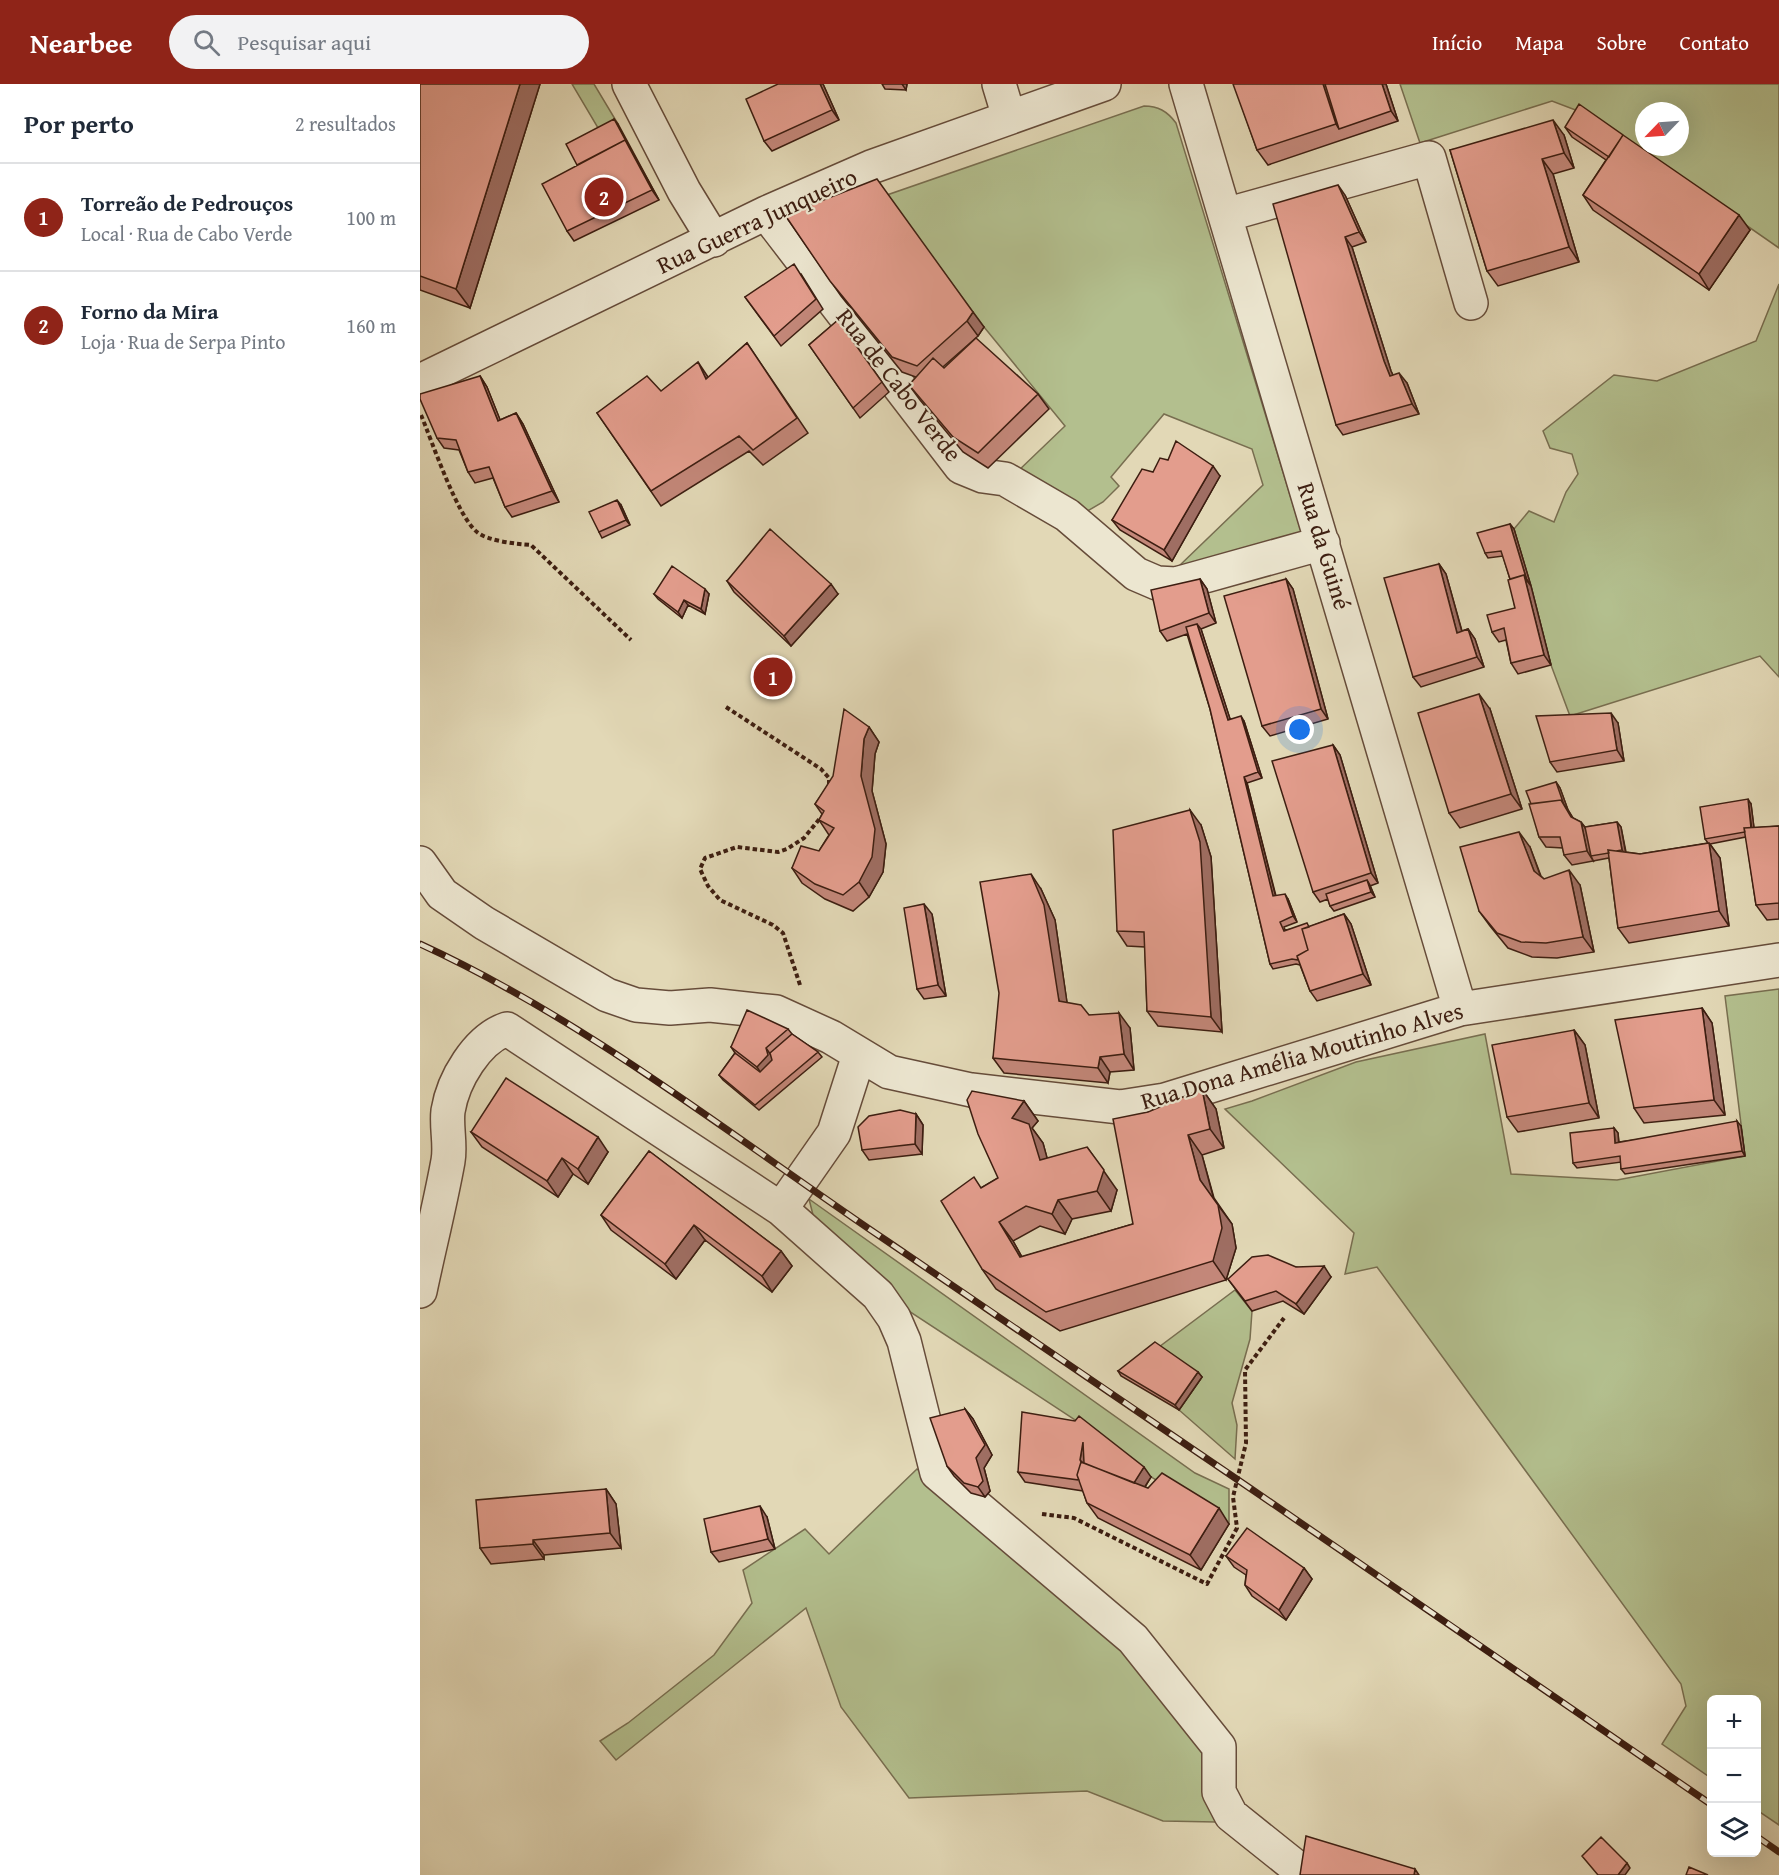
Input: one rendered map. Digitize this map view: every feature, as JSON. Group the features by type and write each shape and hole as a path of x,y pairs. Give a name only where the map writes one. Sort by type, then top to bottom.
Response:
{"street":[{"path":"629,84 684,191 714,240"},
{"path":"999,84 1009,117"},
{"name":"Rua Guerra Junqueiro","path":"420,381 766,213 871,167 1104,84"},
{"name":"Rua da Guiné","path":"1186,84 1460,1009"},
{"path":"1225,215 1429,158 1471,303"},
{"name":"Rua de Cabo Verde","path":"766,213 961,467 983,476 1005,479 1067,515 1136,574 1157,583 1176,584 1323,543"},
{"name":"Rua Dona Amélia Moutinho Alves","path":"420,862 442,894 484,923 607,995 636,1005 753,1008 776,1012 831,1037 889,1072 960,1088 1120,1107 1165,1100 1460,1009 1779,960"},
{"path":"420,1291 448,1158 448,1109 456,1085 480,1046 493,1034 507,1029 781,1209 878,1295 894,1318 904,1341 937,1473 1001,1530 1133,1639 1219,1747 1219,1792 1231,1815 1301,1871 1301,1875"},
{"path":"781,1209 834,1133 860,1055"}],"path":[{"path":"420,411 456,501 477,533 510,543 531,545 631,640"},
{"path":"726,707 821,770 829,778 829,790"},
{"path":"803,1025 800,983 783,933 773,925 720,900 708,886 700,869 705,858 737,847 778,852 787,849 804,838 820,821 823,810"},
{"path":"1001,1530 1023,1512 1074,1518 1208,1584 1237,1528 1233,1497 1246,1443 1245,1370 1284,1317"}],"green space":[{"path":"572,84 594,84 618,124 601,133"},
{"path":"1400,84 1779,84 1779,248 1646,156 1689,156 1689,102 1635,102 1635,148 1586,114 1552,101 1420,143"},
{"path":"1144,106 1162,110 1176,123 1302,534 1178,567 1263,485 1252,449 1164,414 1111,477 1119,486 1103,502 1084,513 1015,474 1065,426 984,327 887,195"},
{"path":"1779,284 1779,677 1760,656 1570,716 1551,665 1514,529 1529,511 1554,522 1566,492 1578,474 1572,454 1550,448 1543,431 1614,375 1657,381 1756,341"},
{"path":"1779,989 1779,1825 1761,1813 1761,1695 1707,1695 1707,1775 1662,1744 1686,1706 1681,1684 1377,1267 1345,1274 1354,1233 1225,1109 1356,1062 1485,1034 1511,1174 1617,1180 1745,1156 1725,996"},
{"path":"809,1199 1195,1473 1229,1489 1229,1524 1151,1477 1086,1427 898,1304 814,1219"},
{"path":"1235,1290 1252,1311 1250,1339 1232,1403 1237,1425 1235,1459 1179,1410 1202,1377 1159,1347"},
{"path":"917,1469 1124,1646 1203,1739 1216,1822 1163,1821 1087,1791 909,1798 841,1707 806,1608 616,1760 600,1741 628,1723 714,1655 752,1603 743,1570 805,1529 829,1554"}],"building":[{"path":"420,84 520,84 456,289 420,276"},
{"path":"778,84 820,84 832,110 764,141 746,99"},
{"path":"1233,84 1323,84 1336,124 1257,150"},
{"path":"1325,84 1382,84 1391,111 1339,129"},
{"path":"1579,104 1623,135 1609,157 1565,127"},
{"path":"614,119 628,145 625,140 577,165 566,144"},
{"path":"1553,120 1564,153 1542,159 1569,247 1487,271 1450,150"},
{"path":"1623,135 1635,143 1635,156 1653,156 1739,215 1699,274 1583,195"},
{"path":"625,140 652,190 567,231 542,184"},
{"path":"877,179 973,312 967,321 917,366 892,357 830,281 785,215"},
{"path":"1338,185 1359,232 1345,237 1384,361 1390,376 1399,373 1412,404 1336,425 1273,204"},
{"path":"794,264 816,299 774,336 745,297"},
{"path":"838,320 882,382 853,408 809,345"},
{"path":"976,338 1038,394 978,453 953,437 909,385 933,358 944,368"},
{"path":"747,343 797,418 753,450 739,436 651,491 597,413 647,376 661,391 698,362 706,379"},
{"path":"480,376 498,421 516,413 552,491 505,507 489,467 468,472 456,440 437,438 420,399 420,394"},
{"path":"1176,441 1213,466 1164,550 1112,520 1142,469 1153,472 1160,458 1168,460"},
{"path":"617,500 626,520 599,532 589,512"},
{"path":"1510,524 1527,581 1524,575 1510,579 1501,551 1485,553 1477,533"},
{"path":"770,529 831,584 784,636 727,581"},
{"path":"1439,564 1457,633 1468,629 1477,657 1413,677 1384,578"},
{"path":"672,566 705,589 701,609 684,600 678,612 654,594"},
{"path":"1524,575 1544,655 1511,663 1504,628 1492,632 1487,615 1515,608 1508,580"},
{"path":"1200,579 1209,613 1160,631 1151,590"},
{"path":"1286,579 1321,709 1262,726 1224,596"},
{"path":"1197,624 1228,720 1241,716 1258,772 1244,777 1273,896 1285,894 1293,916 1280,922 1284,931 1307,923 1309,927 1302,929 1308,950 1297,956 1298,960 1292,959 1270,964 1210,709 1186,627"},
{"path":"767,660 775,661 782,670 781,678 771,684 761,680 757,672 760,665"},
{"path":"1479,694 1511,794 1449,813 1418,713"},
{"path":"844,709 869,727 864,739 861,776 875,829 872,857 859,882 843,895 815,884 792,868 801,846 819,851 834,828 819,820 824,811 815,804 833,776"},
{"path":"1611,713 1617,750 1550,762 1536,716"},
{"path":"1333,745 1371,873 1313,892 1272,761"},
{"path":"1556,782 1564,805 1561,800 1531,804 1526,791"},
{"path":"1748,799 1751,828 1744,828 1745,832 1705,839 1700,807"},
{"path":"1561,800 1571,817 1581,822 1587,851 1564,855 1560,837 1539,837 1529,804"},
{"path":"1190,810 1200,842 1211,1017 1147,1011 1144,932 1117,931 1113,830"},
{"path":"1617,822 1622,850 1608,850 1609,853 1591,856 1585,827"},
{"path":"1779,826 1779,903 1756,905 1744,828"},
{"path":"1519,832 1534,871 1544,879 1569,870 1583,937 1546,943 1521,942 1497,933 1479,911 1460,847"},
{"path":"1709,843 1719,911 1618,928 1608,850 1640,854"},
{"path":"1031,874 1044,905 1059,1001 1081,1005 1089,1015 1119,1013 1124,1054 1100,1057 1098,1068 993,1058 999,993 980,882"},
{"path":"1367,880 1371,892 1330,906 1326,894"},
{"path":"924,904 938,985 917,989 904,908"},
{"path":"1344,914 1363,974 1310,991 1297,956 1308,950 1302,929"},
{"path":"1702,1008 1714,1100 1634,1108 1615,1020"},
{"path":"747,1010 788,1029 766,1048 768,1055 757,1067 731,1047"},
{"path":"1574,1030 1589,1103 1507,1117 1492,1045"},
{"path":"792,1034 818,1052 755,1105 719,1075 735,1053 760,1072 772,1060 770,1053"},
{"path":"506,1078 598,1137 578,1169 562,1158 547,1181 471,1132"},
{"path":"1202,1089 1210,1129 1188,1135 1200,1180 1218,1205 1222,1228 1213,1261 1046,1312 982,1269 941,1201 974,1177 981,1188 998,1178 978,1134 967,1100 972,1091 1024,1101 1012,1118 1029,1124 1040,1160 1087,1147 1104,1170 1097,1191 1058,1200 1052,1214 1026,1206 999,1222 1020,1257 1133,1224 1113,1119 1148,1112"},
{"path":"900,1110 916,1114 915,1144 862,1150 858,1127 869,1116"},
{"path":"1737,1121 1742,1151 1621,1169 1620,1156 1573,1163 1570,1133 1614,1128 1615,1143"},
{"path":"649,1151 781,1251 762,1276 694,1225 665,1264 601,1215"},
{"path":"1268,1255 1296,1267 1324,1266 1296,1304 1276,1291 1245,1301 1228,1279 1252,1257"},
{"path":"1155,1342 1198,1372 1175,1405 1118,1371"},
{"path":"965,1409 985,1445 976,1458 983,1481 978,1487 964,1483 947,1466 930,1418"},
{"path":"1022,1412 1075,1421 1079,1416 1144,1467 1134,1483 1084,1463 1083,1442 1077,1475 1079,1480 1018,1472"},
{"path":"1081,1462 1148,1488 1162,1473 1219,1508 1190,1555 1087,1503 1077,1475"},
{"path":"606,1489 610,1533 533,1540 533,1544 480,1548 476,1500"},
{"path":"760,1506 768,1539 711,1552 704,1519"},
{"path":"1247,1528 1304,1568 1279,1610 1245,1585 1247,1570 1226,1556"},
{"path":"1306,1836 1415,1869 1414,1875 1300,1875"},
{"path":"1601,1837 1627,1863 1618,1875 1598,1875 1582,1856"},
{"path":"1689,1867 1708,1875 1686,1875"}],"railway":[{"path":"420,944 542,1008 659,1083 1709,1803"},
{"path":"1761,1839 1779,1852"}],"place":[{"name":"Forno da Mira","path":"604,197"},
{"name":"Torreão de Pedrouços","path":"773,677"}]}
